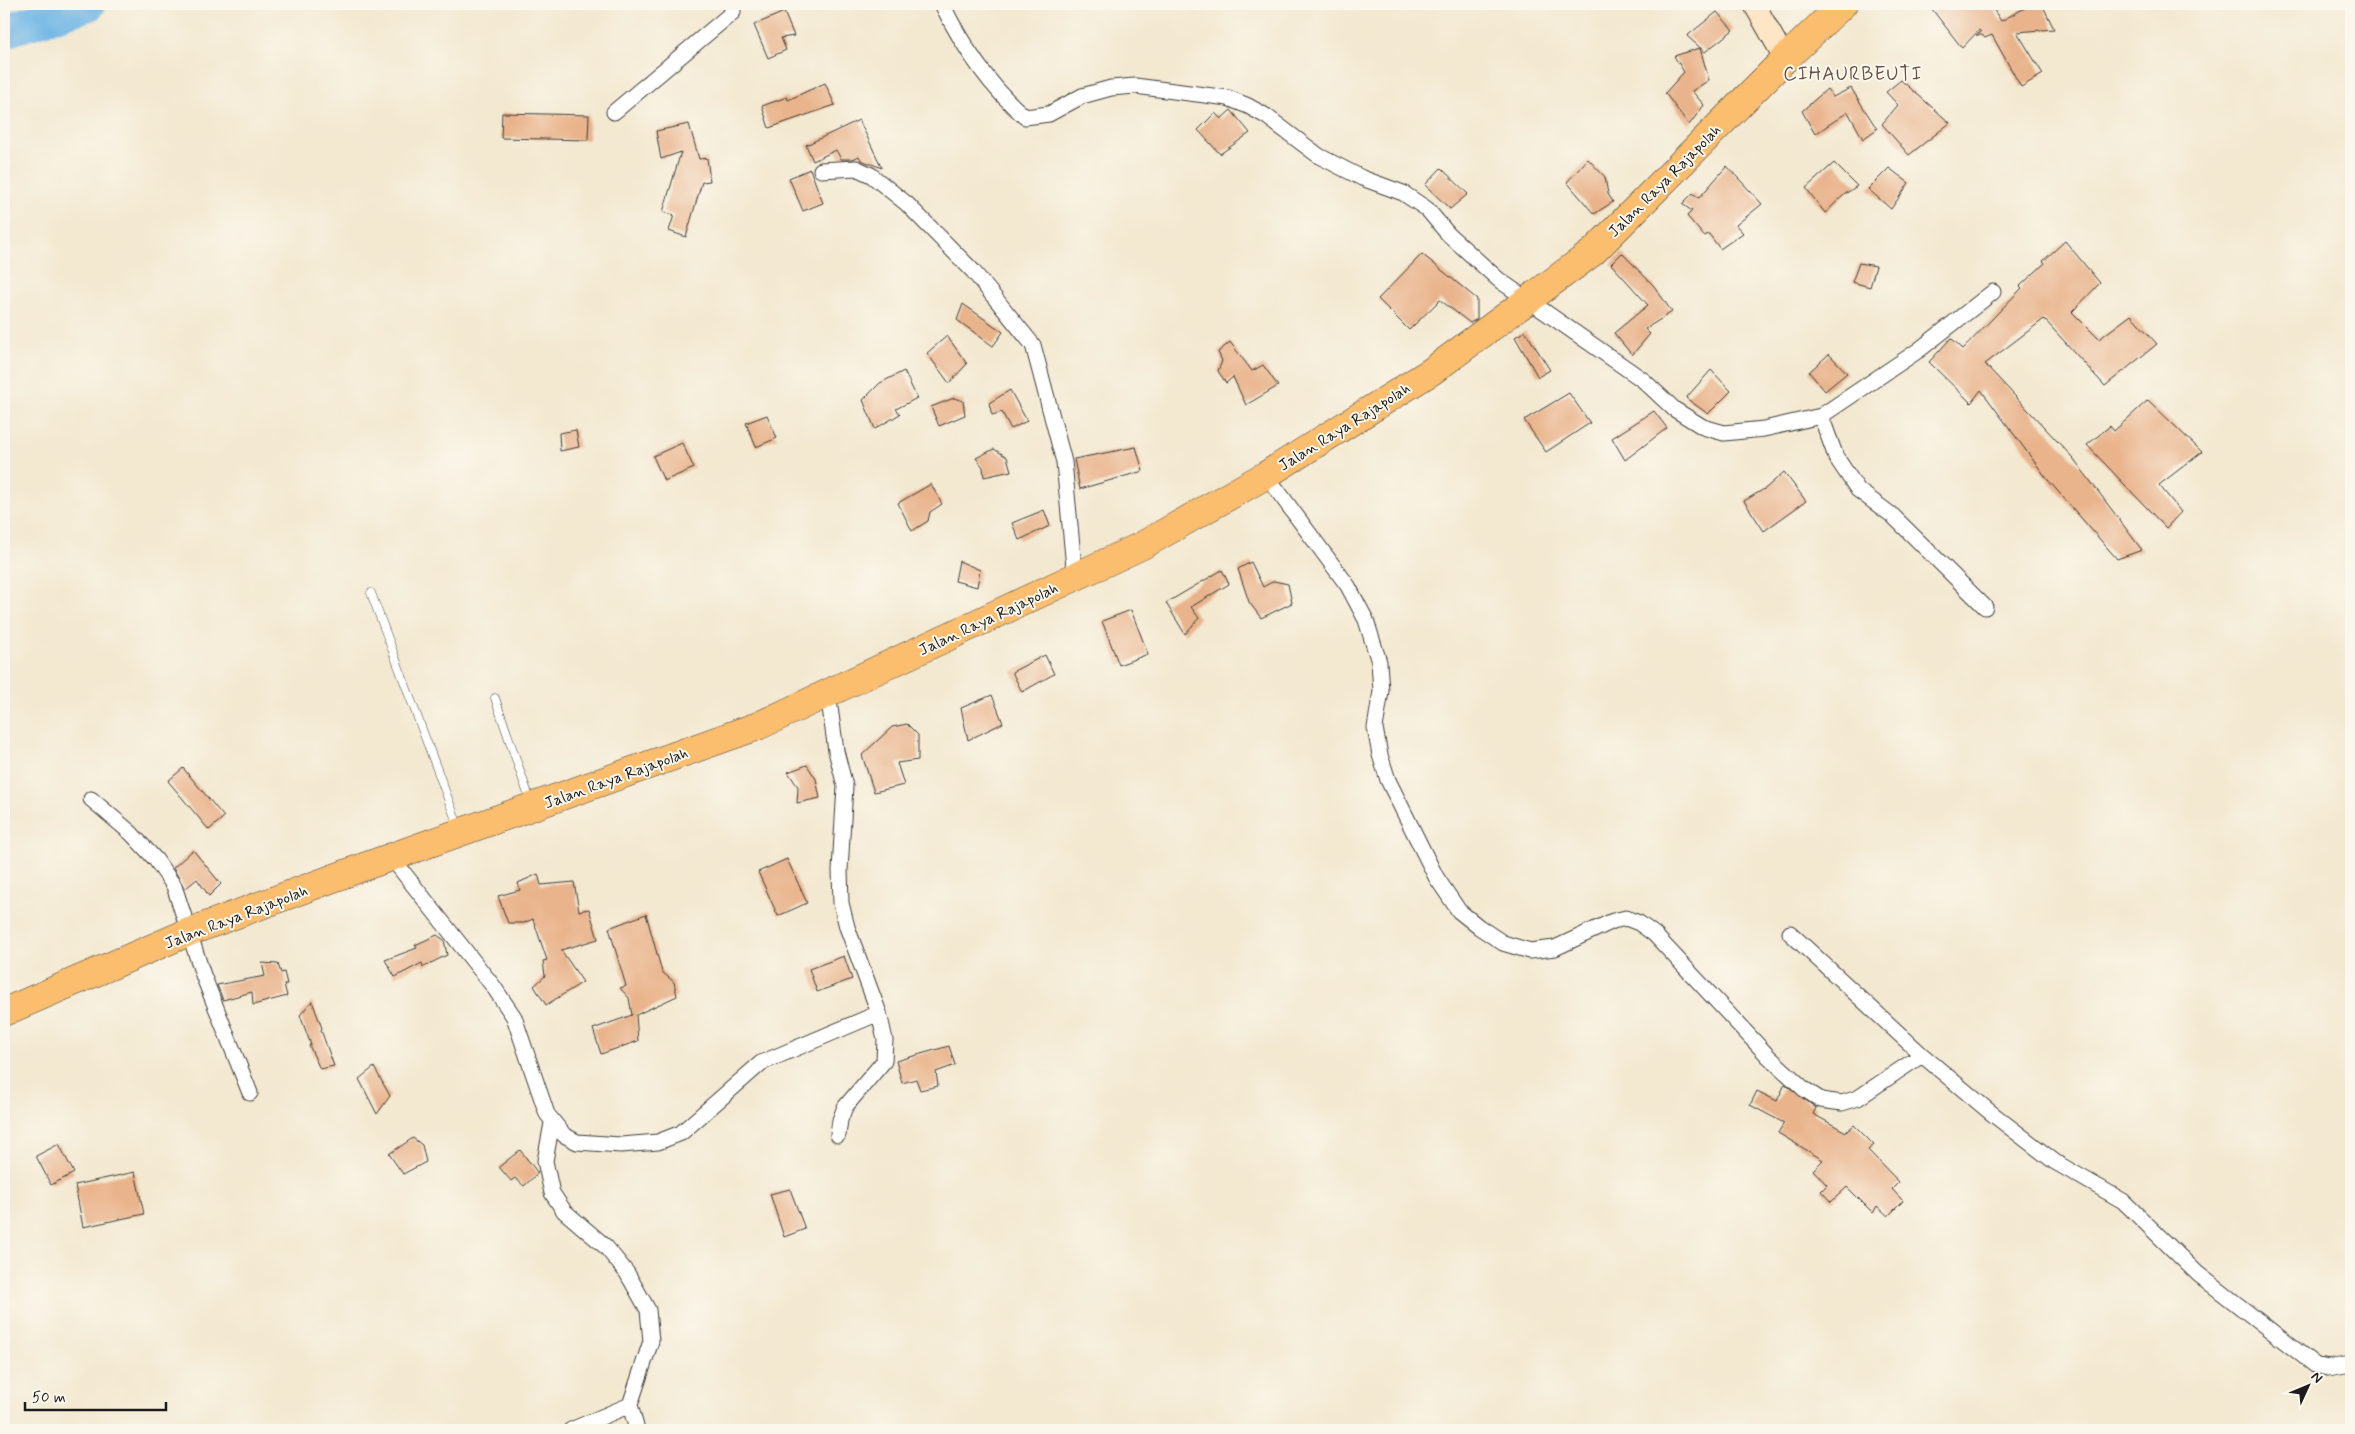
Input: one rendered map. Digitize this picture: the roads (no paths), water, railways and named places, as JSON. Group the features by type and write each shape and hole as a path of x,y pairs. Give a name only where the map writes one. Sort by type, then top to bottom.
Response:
{"highway":[{"name":"Jalan Raya Rajapolah","path":"4,1012 188,933 391,857 758,726 1143,546 1266,475 1432,371 1528,302 1593,252 1842,4"}],"main road":[{"path":"1754,4 1785,59"}],"street":[{"path":"614,112 733,12 732,4"},
{"path":"942,4 953,26 983,70 1006,100 1025,117 1049,114 1082,96 1134,86 1228,98 1266,116 1319,156 1362,178 1404,193 1427,208 1468,253 1528,302 1643,380 1674,409 1703,427 1724,433 1764,429 1822,416 1918,350 1994,292"},
{"path":"821,170 856,168 871,175 907,204 973,271 1033,345 1064,462 1075,578"},
{"path":"1822,416 1836,457 1858,490 1893,516 1985,607"},
{"path":"1266,475 1342,578 1366,620 1379,662 1381,691 1375,728 1380,755 1388,780 1436,877 1459,910 1479,927 1503,942 1530,951 1555,948 1626,918 1639,923 1654,934 1768,1056 1804,1089 1821,1100 1842,1103 1858,1098 1922,1055"},
{"path":"828,693 836,751 845,786 840,870 841,903 847,927 879,1013 885,1040 884,1061 845,1107 840,1120 838,1135"},
{"path":"91,799 131,833 156,860 174,886 184,910 188,933 228,1041 250,1093"},
{"path":"391,857 493,986 514,1017 540,1098 552,1123 564,1135 577,1142 621,1145 658,1142 681,1133 761,1063 879,1013"},
{"path":"1790,933 1922,1055 1990,1112 2055,1162 2123,1201 2198,1274 2315,1365 2328,1368 2351,1364"},
{"path":"552,1123 546,1161 552,1193 564,1211 606,1247 627,1273 648,1310 651,1341 630,1406 637,1430"},
{"path":"571,1430 630,1406"}],"lane":[{"path":"372,593 460,832"},
{"path":"495,698 532,807"}],"waterway":[{"path":"4,31 89,4"}],"district":[{"name":"CIHAURBEUTI","path":"1853,73"}]}
